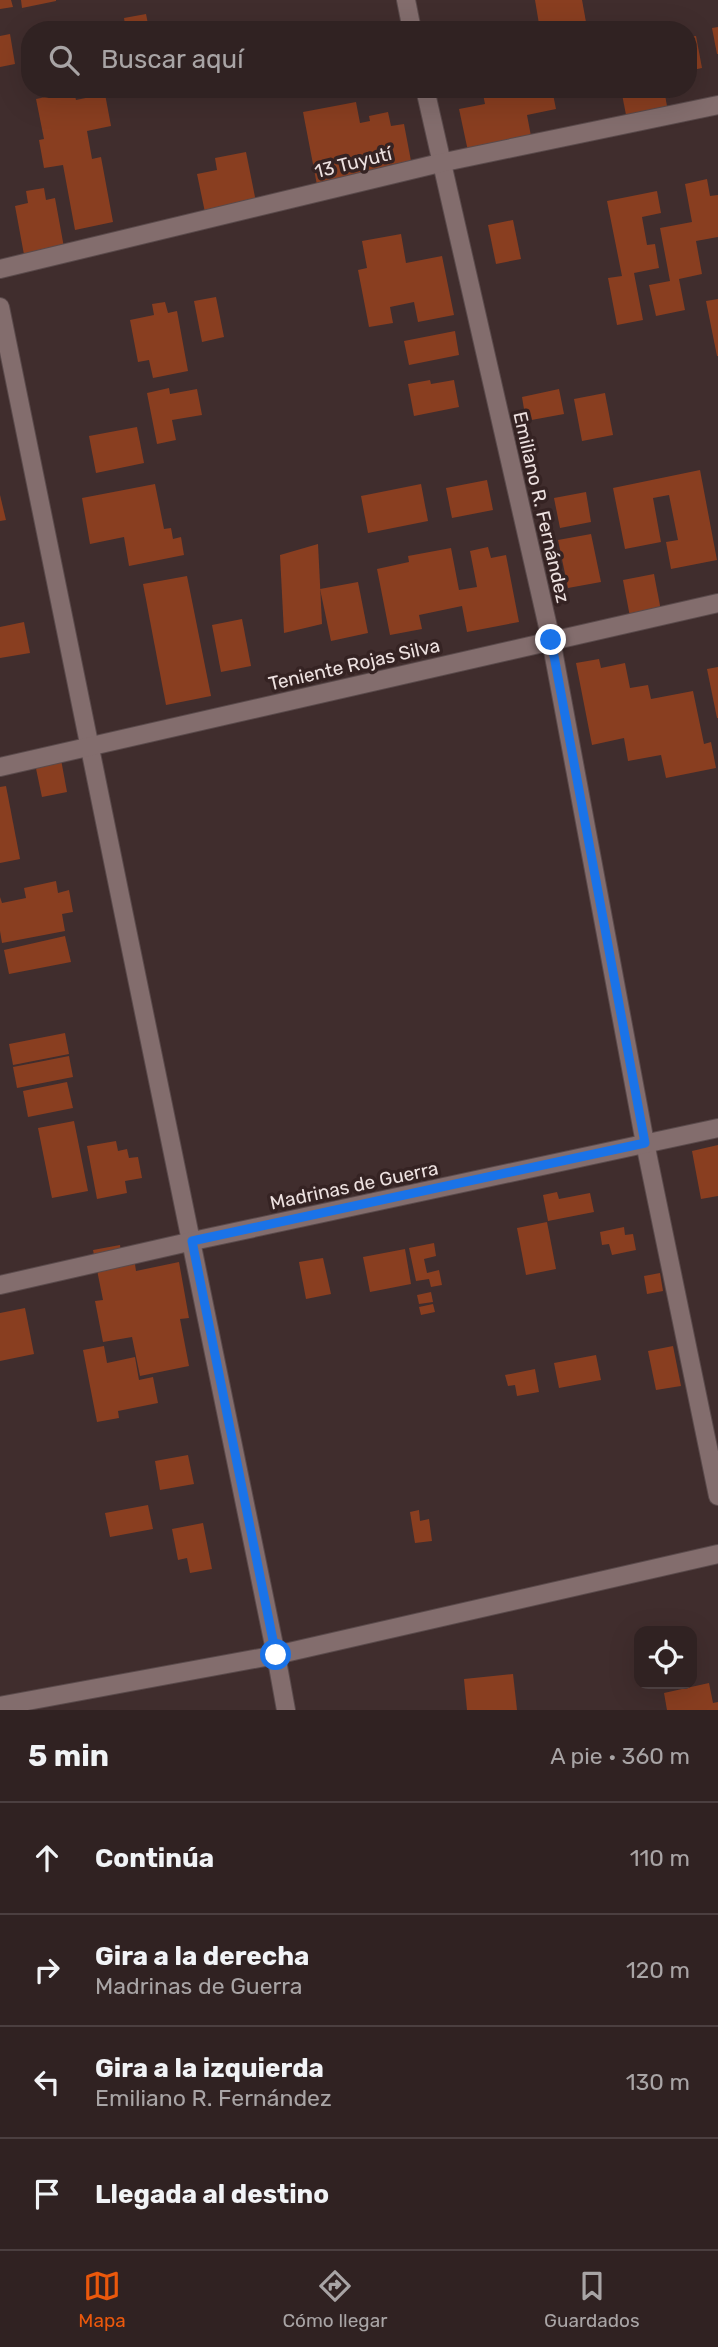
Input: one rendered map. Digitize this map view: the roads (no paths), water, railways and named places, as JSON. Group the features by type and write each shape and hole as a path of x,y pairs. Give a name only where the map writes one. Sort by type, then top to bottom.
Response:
{"street":[{"path":"406,0 410,21"},
{"name":"Emiliano R. Fernández","path":"427,98 551,640 645,1143 718,1496"},
{"name":"13 Tuyutí","path":"0,269 440,163 718,105"},
{"path":"0,307 286,1710"},
{"name":"Teniente Rojas Silva","path":"0,767 718,603"},
{"name":"Madrinas de Guerra","path":"0,1285 718,1128"},
{"path":"0,1706 276,1655 718,1554"}]}
